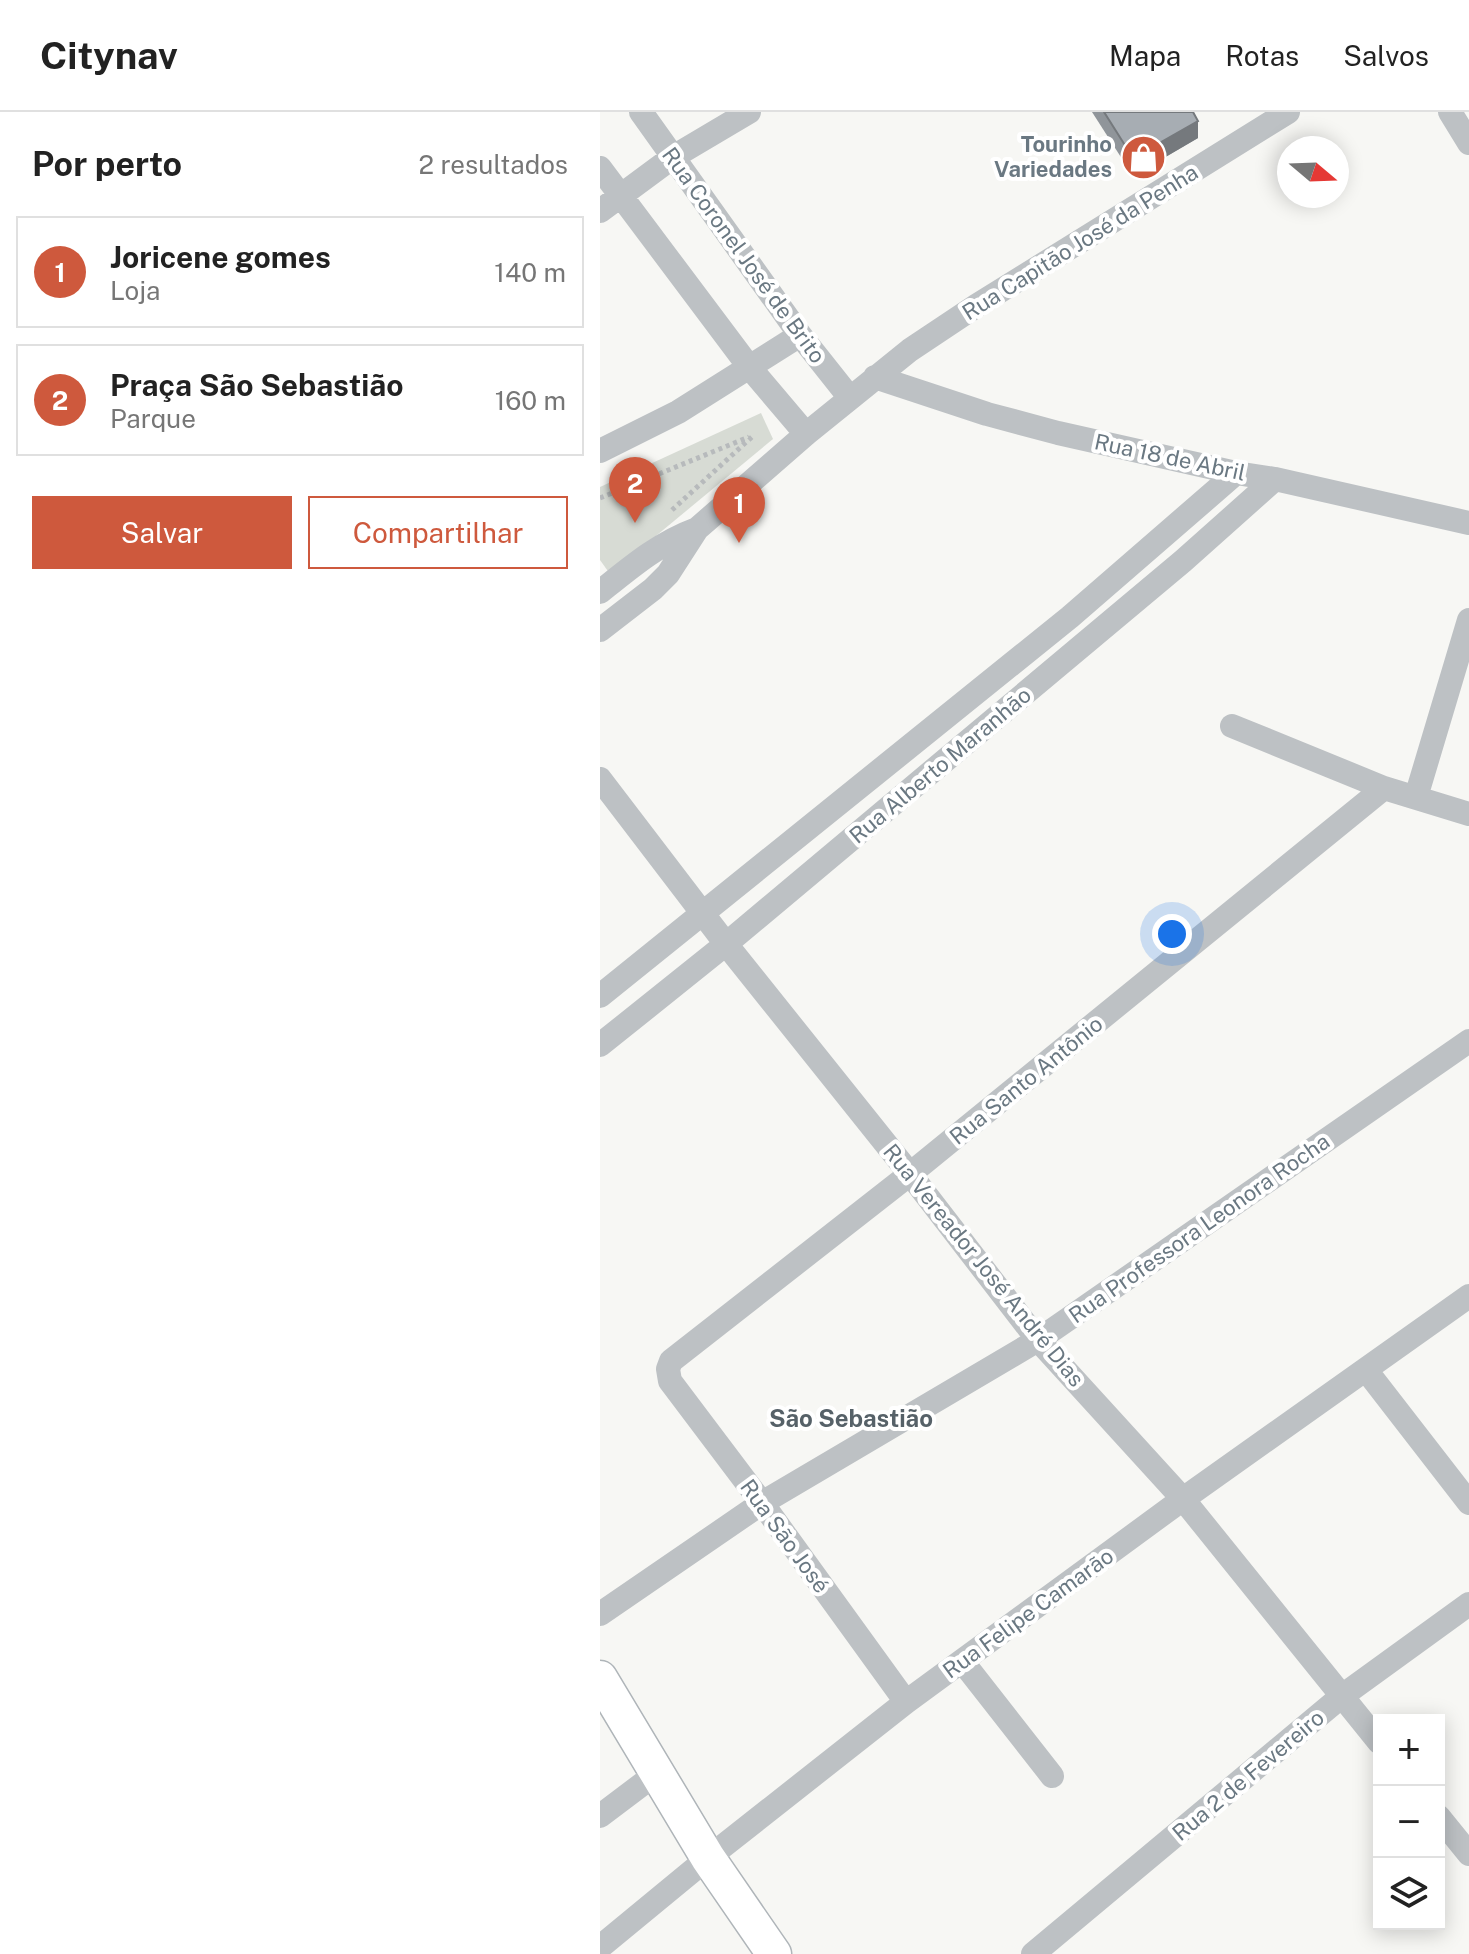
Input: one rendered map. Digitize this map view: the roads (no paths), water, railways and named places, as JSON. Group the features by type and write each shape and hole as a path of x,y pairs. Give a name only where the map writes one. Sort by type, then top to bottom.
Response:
{"street":[{"name":"Rua Coronel José de Brito","path":"641,112 800,335 850,398"},
{"path":"600,211 673,157 749,112"},
{"name":"Rua Capitão José da Penha","path":"697,529 806,434 910,350 1288,112"},
{"path":"1450,112 1469,143"},
{"path":"600,168 750,368 806,434"},
{"path":"601,452 678,412 800,335"},
{"name":"Rua 18 de Abril","path":"875,377 987,414 1058,433 1469,523"},
{"name":"Rua Alberto Maranhão","path":"600,996 1070,617 1236,473"},
{"name":"Rua Alberto Maranhão","path":"600,1045 726,944 1183,561 1275,479"},
{"path":"600,592 659,547 697,529"},
{"path":"600,630 668,574 697,529"},
{"path":"1416,797 1469,620"},
{"path":"944,719 963,745"},
{"path":"1232,726 1384,788 1469,814"},
{"name":"Rua Vereador José André Dias","path":"600,779 1038,1340 1183,1499 1373,1735"},
{"name":"Rua Santo Antônio","path":"668,1369 678,1354 910,1174 1384,788"},
{"name":"Rua Professora Leonora Rocha","path":"600,1614 762,1503 1038,1340 1469,1041"},
{"name":"Rua Felipe Camarão","path":"600,1947 906,1702 1183,1499 1469,1296"},
{"name":"Rua São José","path":"668,1369 670,1381 906,1702"},
{"path":"1366,1370 1469,1503"},
{"name":"Rua 2 de Fevereiro","path":"1033,1954 1342,1696 1469,1604"},
{"path":"962,1661 1052,1776"},
{"path":"600,1678 708,1858 774,1954"},
{"path":"600,1816 657,1773"},
{"path":"1445,1824 1469,1854"}],"place":[{"name":"Tourinho Variedades","path":"1143,157"},
{"name":"Praça São Sebastião","path":"635,523"},
{"name":"Joricene gomes","path":"739,543"}],"district":[{"name":"São Sebastião","path":"851,1419"}]}
